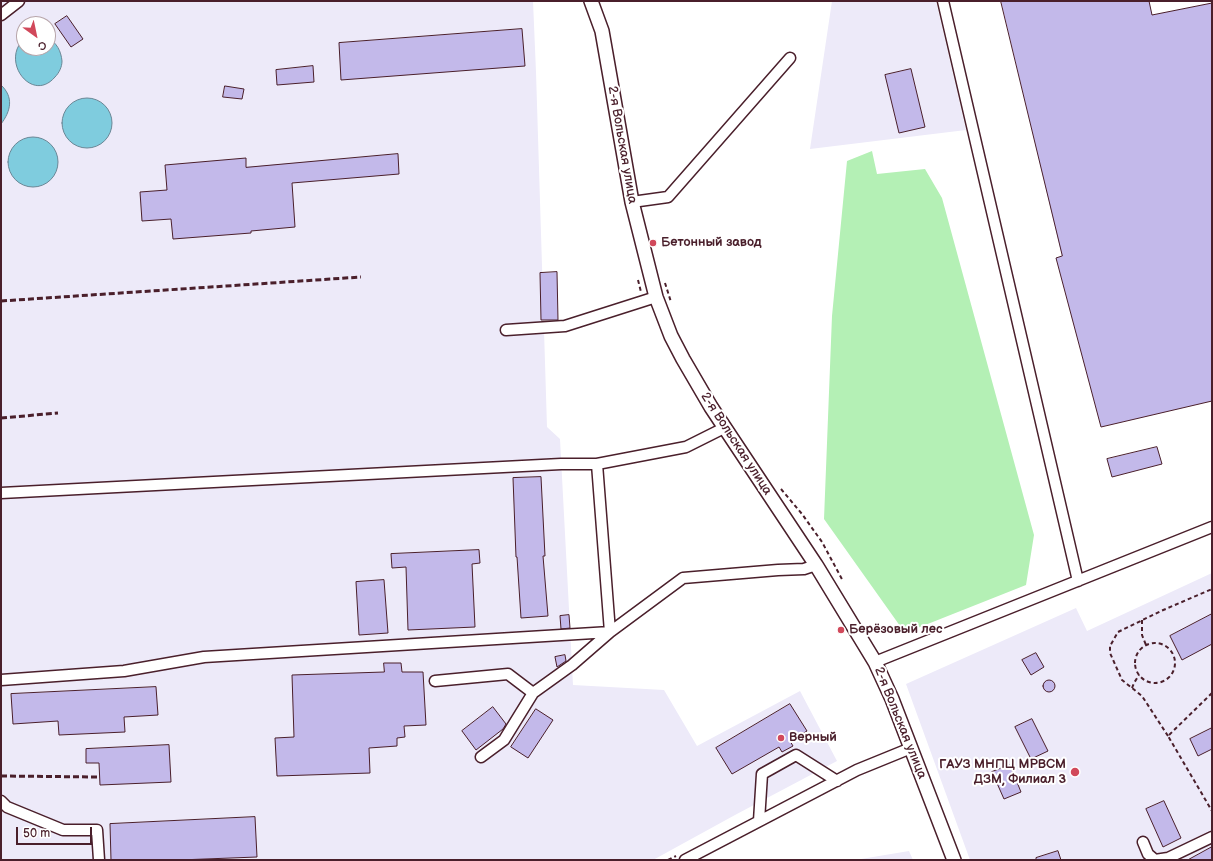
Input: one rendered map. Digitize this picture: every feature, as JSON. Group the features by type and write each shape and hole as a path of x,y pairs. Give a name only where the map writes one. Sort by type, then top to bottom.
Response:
{"main road":[{"name":"2-я Вольская улица","path":"591,1 602,31 632,202 656,297 671,336 724,428 816,565 875,662 892,699 954,860"}],"street":[{"path":"1,15 19,1"},
{"path":"943,1 1078,581"},
{"path":"632,202 668,197 790,58"},
{"path":"506,330 565,326 656,297"},
{"path":"1,493 560,464 597,464 686,447 724,428"},
{"path":"597,464 610,632"},
{"path":"875,662 1212,527"},
{"path":"481,757 504,740 533,693 572,664 610,632 682,578 804,569 816,565"},
{"path":"1,680 124,671 204,657 610,632"},
{"path":"435,681 508,674 533,693"},
{"path":"685,860 857,770 911,748"},
{"path":"759,821 762,774 796,755 837,780"},
{"path":"1,801 7,807 63,830 97,830 99,860"},
{"path":"1143,842 1148,854 1155,860 1168,858 1212,837"}],"path":[{"path":"664,279 673,308"},
{"path":"780,488 802,514 822,542 842,581"},
{"path":"1212,589 1161,611 1118,632 1110,646 1110,653 1122,680 1142,696 1168,736 1212,811"},
{"path":"1142,620 1142,635 1146,644"},
{"path":"1154,642 1162,643 1169,647 1174,654 1176,661 1175,669 1170,677 1163,682 1154,684 1139,676 1135,662 1136,655 1146,644 1154,642"},
{"path":"1132,689 1139,676"},
{"path":"1168,736 1212,693"}],"shaded area":[{"path":"1,1 533,1 547,427 560,439 573,685 664,690 697,746 800,691 837,761 653,860 1,860"},
{"path":"832,1 936,1 966,130 810,149"},
{"name":"ГАУЗ МНПЦ МРВСМ ДЗМ, Филиал 3","path":"1212,573 1212,860 970,860 906,684 1076,608 1087,631"},
{"path":"909,851 913,860 855,860"}],"green space":[{"path":"872,151 877,174 925,169 942,198 1034,535 1026,585 905,633 824,519 832,316 847,161"}],"water":[{"path":"56,45 60,51 62,61 59,72 55,77 46,84 37,86 29,83 22,76 17,68 15,58 16,53 16,56 56,56"},
{"path":"1,85 8,94 10,104 7,114 1,124"},
{"path":"82,98 92,98 105,105 112,118 112,128 105,141 92,148 82,148 73,144 66,137 62,128 62,118 66,109 73,102"},
{"path":"28,137 38,137 51,144 58,157 58,167 51,180 38,187 28,187 19,183 12,176 8,167 8,157 12,148 19,141"}],"building":[{"path":"1001,1 1149,1 1152,15 1212,3 1212,401 1101,427 1056,258 1062,256"},
{"path":"67,16 83,39 71,47 56,23"},
{"path":"522,29 525,66 341,80 339,43"},
{"path":"313,66 314,82 277,85 276,70"},
{"path":"911,69 925,127 899,133 885,75"},
{"path":"225,86 244,89 242,99 223,97"},
{"path":"398,154 399,174 292,183 295,227 251,231 251,233 173,239 171,219 142,221 140,192 167,190 165,165 246,158 246,167"},
{"path":"557,272 558,320 541,320 540,273"},
{"path":"1157,447 1162,464 1112,477 1107,459"},
{"path":"541,477 545,556 543,556 548,616 521,618 516,557 513,478"},
{"path":"479,550 480,563 472,564 475,627 408,630 406,567 392,568 391,554"},
{"path":"384,580 388,633 359,635 356,582"},
{"path":"1212,614 1212,644 1182,660 1170,636"},
{"path":"569,615 570,628 561,629 560,616"},
{"path":"1036,653 1044,667 1031,675 1022,660"},
{"path":"565,655 566,661 557,667 555,657"},
{"path":"384,663 401,663 402,672 423,672 426,725 404,726 405,737 397,738 397,746 369,748 370,773 277,776 275,738 294,737 292,675 384,672"},
{"path":"1049,680 1053,682 1055,686 1053,690 1049,692 1045,690 1043,686 1045,682"},
{"path":"156,687 158,715 124,717 125,732 59,735 58,721 13,724 11,694"},
{"path":"790,704 807,731 790,741 793,746 782,752 779,747 732,774 716,748"},
{"path":"493,707 506,724 503,729 476,750 462,731"},
{"path":"536,709 553,720 528,758 511,747"},
{"path":"1032,719 1048,751 1031,759 1015,727"},
{"path":"1212,728 1212,749 1198,756 1190,739"},
{"path":"169,745 171,782 100,785 99,763 86,763 86,749"},
{"path":"1010,765 1021,792 1004,799 992,772"},
{"path":"1164,801 1181,838 1163,847 1146,809"},
{"path":"255,817 257,857 179,860 111,860 110,824"},
{"path":"1212,847 1212,860 1188,860"},
{"path":"1058,851 1061,860 1036,860 1036,858"}],"railway":[{"path":"1,301 361,277"},
{"path":"1,418 58,413"},
{"path":"1,776 100,777"}],"place":[{"name":"Бетонный завод","path":"653,243"},
{"name":"Берёзовый лес","path":"841,630"},
{"name":"Верный","path":"781,738"},
{"name":"ГАУЗ МНПЦ МРВСМ ДЗМ, Филиал 3","path":"1075,772"}]}
